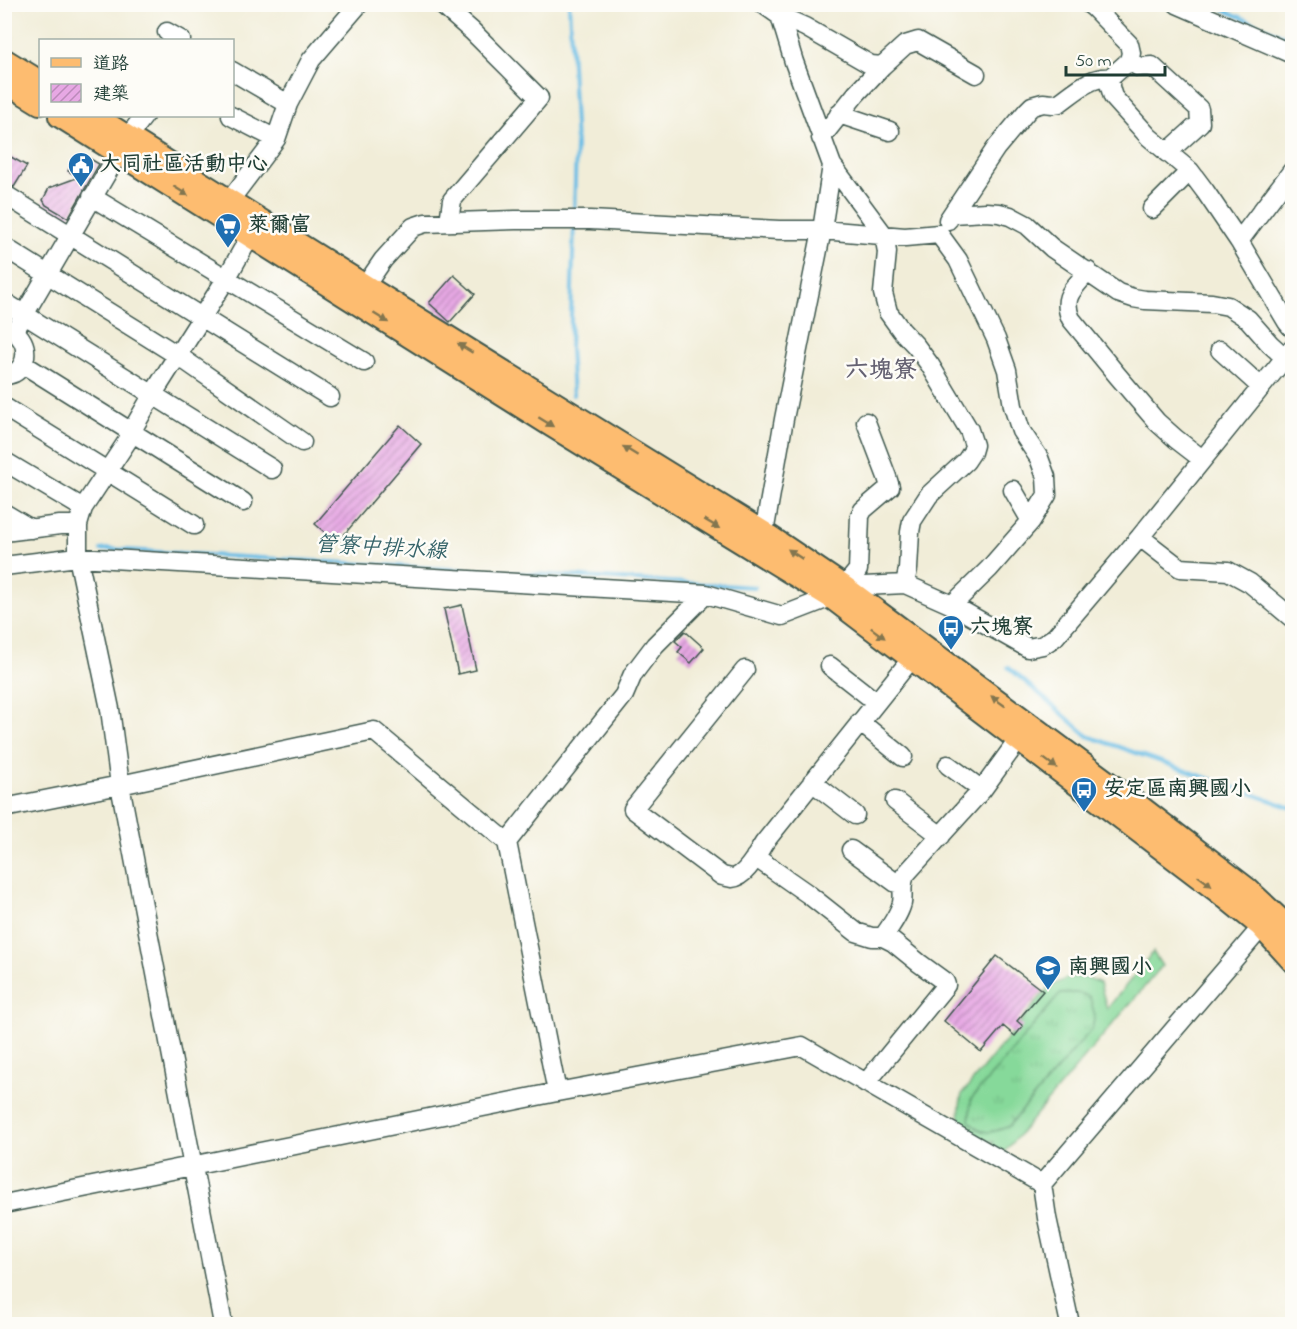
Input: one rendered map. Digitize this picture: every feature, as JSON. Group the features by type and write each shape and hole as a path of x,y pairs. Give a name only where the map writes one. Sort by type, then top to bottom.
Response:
{"main road":[{"path":"4,60 39,81"},
{"path":"4,81 39,103"},
{"path":"62,117 123,145 360,294 764,533 838,592 912,658 1219,892 1268,920 1293,931"},
{"path":"95,117 123,145"},
{"path":"360,294 622,469 838,592 1131,800 1247,889 1293,960"}],"street":[{"path":"225,208 276,139 288,104 311,60 359,4"},
{"path":"441,4 472,31 539,98 452,200 449,222"},
{"path":"763,4 780,10 871,65 882,66"},
{"path":"939,234 996,148 1032,106 1059,103 1092,80 1101,77 1110,78 1129,61 1131,53 1129,44 1089,4"},
{"path":"1177,4 1293,54"},
{"path":"780,10 794,62 832,165 884,235 887,252 883,293 888,312 930,365 969,430 974,444 966,461 929,495 912,521 905,584"},
{"path":"821,138 882,66 905,45 918,41 976,74"},
{"path":"1129,61 1139,67 1152,66 1199,109 1200,123 1167,153"},
{"path":"234,72 288,104"},
{"path":"1110,78 1113,97 1149,137 1190,171 1239,241 1287,322 1293,328"},
{"path":"839,114 890,131"},
{"path":"4,376 15,373 23,364 26,354 23,342 9,331 24,315 123,145 143,117"},
{"path":"233,117 276,139"},
{"path":"764,533 784,418 822,230 832,165"},
{"path":"1152,209 1190,171"},
{"path":"1239,241 1293,171"},
{"path":"4,194 330,397"},
{"path":"92,197 364,362"},
{"path":"4,566 78,557 705,594 782,616 838,592 905,584 952,605 1028,648 1043,645 1055,638 1261,387 1290,357 1270,344 1248,319 1228,306 1212,303 1145,300 1118,293 1052,248 1027,225 1010,216 986,212 952,214"},
{"path":"360,294 383,260 413,227 425,223 574,220 822,230 905,237 939,234"},
{"path":"223,1324 120,785 110,709 78,557 81,517 255,228"},
{"path":"939,234 958,260 996,339 1007,370 1013,405 1021,431 1039,458 1046,477 1047,495 1031,521 952,605"},
{"path":"4,247 177,355 302,442"},
{"path":"1088,272 1068,296 1066,308 1071,319 1157,422 1202,459"},
{"path":"4,302 272,469"},
{"path":"1220,350 1261,387"},
{"path":"23,364 243,502"},
{"path":"4,407 194,525"},
{"path":"838,592 858,570 860,516 863,510 890,487 866,422"},
{"path":"4,461 81,517"},
{"path":"1013,490 1031,521"},
{"path":"4,513 31,529"},
{"path":"4,532 60,525 81,517"},
{"path":"1140,537 1180,568 1228,571 1250,583 1293,618"},
{"path":"507,842 624,695 633,674 655,645 705,594"},
{"path":"745,670 633,808 722,876 731,878 738,876 748,868 764,843 912,658"},
{"path":"830,666 876,702"},
{"path":"860,722 903,757"},
{"path":"4,808 374,731 507,842 557,1092"},
{"path":"883,937 901,907 903,897 901,883 905,875 982,790 1019,739"},
{"path":"948,765 982,790"},
{"path":"812,782 855,815"},
{"path":"895,801 940,836"},
{"path":"851,850 896,883 901,883"},
{"path":"755,857 808,894 856,932 872,937 883,937 893,942 945,982 946,985 866,1083"},
{"path":"1070,1324 1042,1184 1268,920"},
{"path":"4,1204 557,1092 802,1046 1042,1184"}],"green space":[{"path":"1153,952 1162,966 1001,1156 990,1147 994,1142 967,1133 960,1122 962,1094 1048,988 1073,977 1085,977 1100,983 1107,1009","holes":["1080,993 1090,997 1095,1016 1092,1029 1008,1127 987,1132 973,1126 969,1121 971,1099 1060,994"]},
{"path":"1080,993 1090,997 1095,1016 1092,1029 1008,1127 987,1132 973,1126 969,1121 971,1099 1060,994"}],"building":[{"path":"4,153 27,166 14,187 4,183"},
{"name":"大同社區活動中心","path":"82,154 99,164 68,218 46,205 43,200 49,188 79,177 68,171 76,156 80,158"},
{"path":"454,275 475,294 450,322 429,303"},
{"path":"400,425 421,444 337,543 315,524"},
{"path":"462,605 476,670 458,674 444,609"},
{"path":"685,631 704,648 691,663 678,652 682,647 675,641"},
{"path":"997,956 1043,991 1017,1021 1023,1026 1015,1036 1003,1026 981,1052 944,1021"}],"waterway":[{"path":"569,4 576,146 574,214"},
{"path":"1210,4 1292,39"},
{"path":"573,395 570,348 574,224"},
{"name":"管寮中排水線","path":"101,550 755,587"},
{"path":"1008,667 1088,736 1292,808"}],"place":[{"name":"大同社區活動中心","path":"81,188"},
{"name":"萊爾富","path":"228,249"},
{"name":"六塊寮","path":"951,651"},
{"name":"安定區南興國小","path":"1084,813"},
{"name":"南興國小","path":"1048,991"}],"district":[{"name":"六塊寮","path":"881,371"}]}
